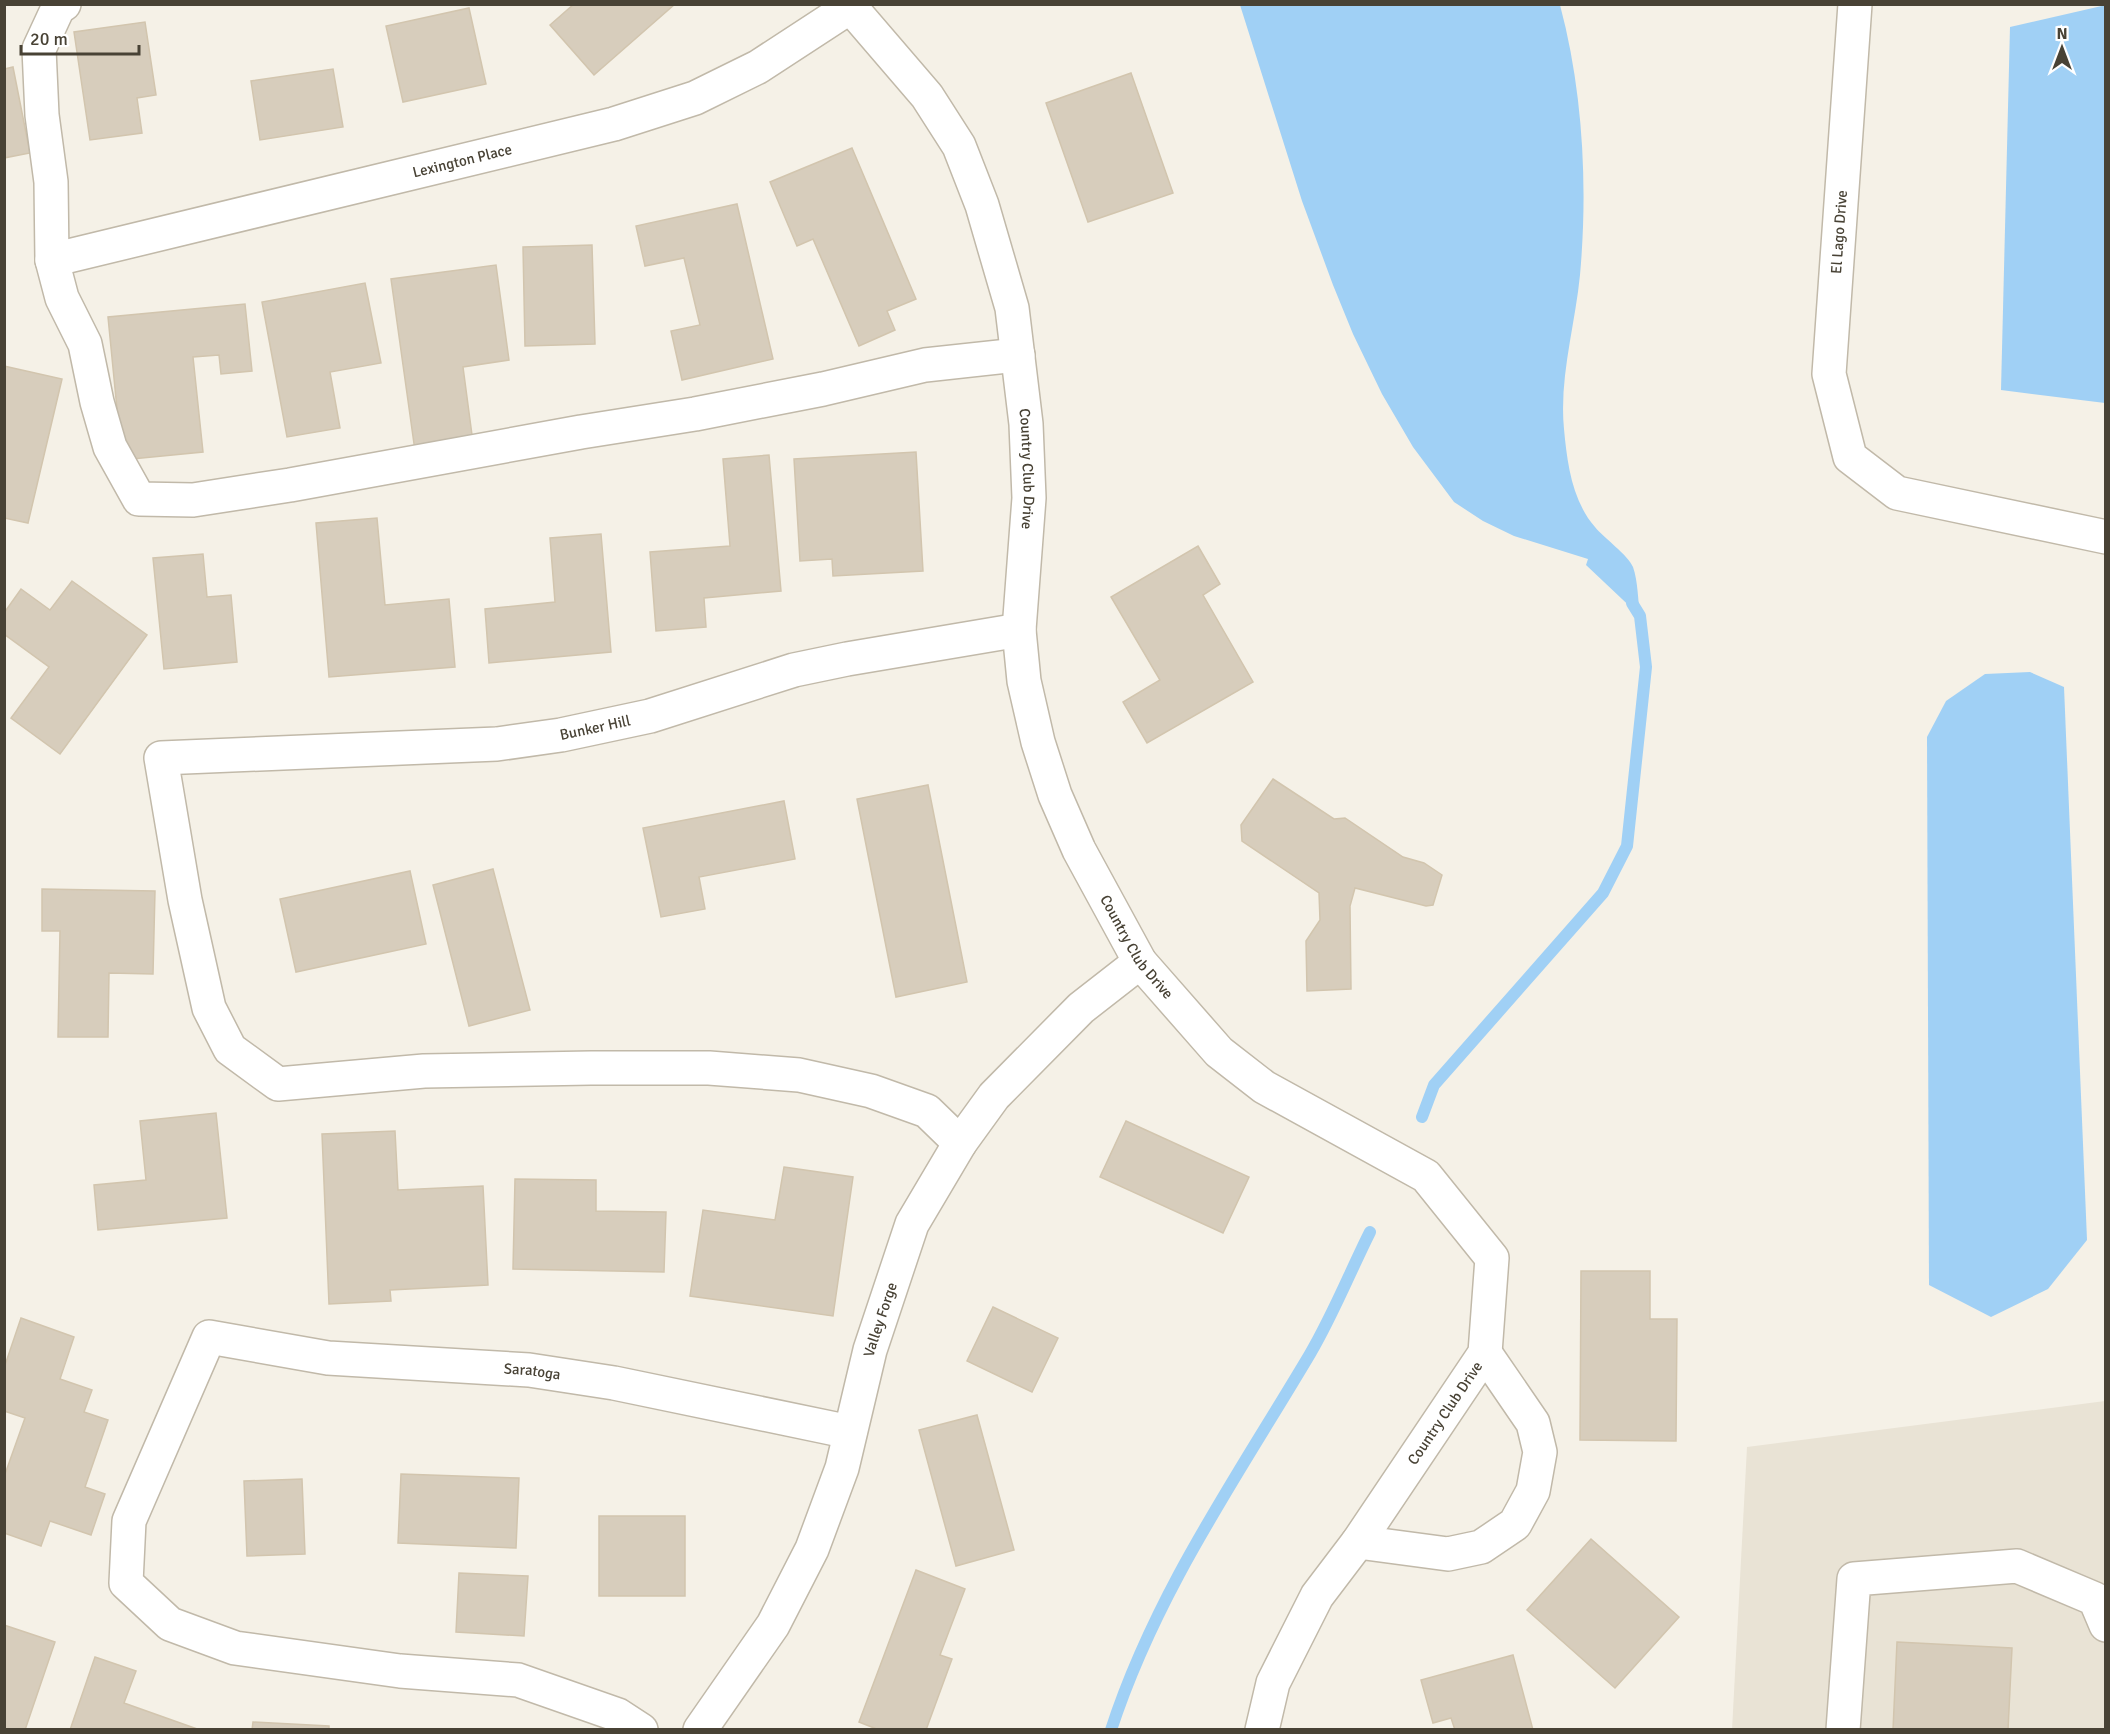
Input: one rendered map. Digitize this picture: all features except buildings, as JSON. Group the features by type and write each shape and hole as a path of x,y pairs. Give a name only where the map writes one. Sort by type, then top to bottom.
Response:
{"street":[{"path":"64,4 58,8 39,49 42,115 51,182 52,260 62,298 86,344 97,402 110,447 139,499 193,501 580,432 695,414 823,389 925,365 1018,356"},
{"name":"El Lago Drive","path":"1856,4 1829,375 1850,457 1897,493 2106,537"},
{"name":"Lexington Place","path":"52,260 624,121 695,98 758,67 849,6"},
{"name":"Country Club Drive","path":"849,6 927,96 959,146 982,205 1012,308 1026,424 1029,498 1019,630 1024,681 1038,742 1055,795 1079,850 1140,962 1219,1052 1264,1087 1426,1176 1492,1258 1485,1353 1358,1542 1317,1596 1273,1683 1262,1730"},
{"name":"Bunker Hill","path":"960,1143 927,1111 871,1091 799,1075 709,1068 579,1068 424,1071 278,1084 230,1049 209,1008 185,900 161,758 497,744 561,735 650,716 794,670 1019,630"},
{"name":"Valley Forge","path":"700,1730 773,1625 812,1549 842,1468 870,1350 912,1224 960,1143 994,1096 1081,1008 1140,962"},
{"name":"Saratoga","path":"641,1730 618,1715 518,1680 400,1671 234,1648 170,1624 126,1583 129,1521 208,1337 328,1358 529,1370 614,1383 850,1432"},
{"path":"1358,1542 1448,1554 1481,1547 1515,1524 1533,1491 1540,1452 1533,1423 1485,1353"},
{"path":"1843,1730 1854,1579 2017,1566 2095,1599 2106,1625"}],"shaded area":[{"path":"2105,1401 2105,1729 1732,1730 1747,1447"}],"water":[{"path":"1240,5 1560,5 1579,105 1583,173 1580,275 1564,391 1563,410 1567,455 1572,481 1587,517 1633,567 1640,616 1586,565 1588,559 1514,536 1483,521 1454,502 1413,447 1382,394 1353,334 1333,285 1302,201"},
{"path":"2106,5 2105,403 2001,390 2010,27"},
{"path":"2030,672 2064,687 2087,1240 2048,1289 1991,1317 1929,1285 1927,737 1946,701 1985,674"}],"waterway":[{"path":"1422,1117 1434,1085 1603,893 1627,846 1646,667 1640,616 1632,603"},
{"path":"1111,1730 1129,1679 1174,1583 1318,1339 1370,1232"}]}
